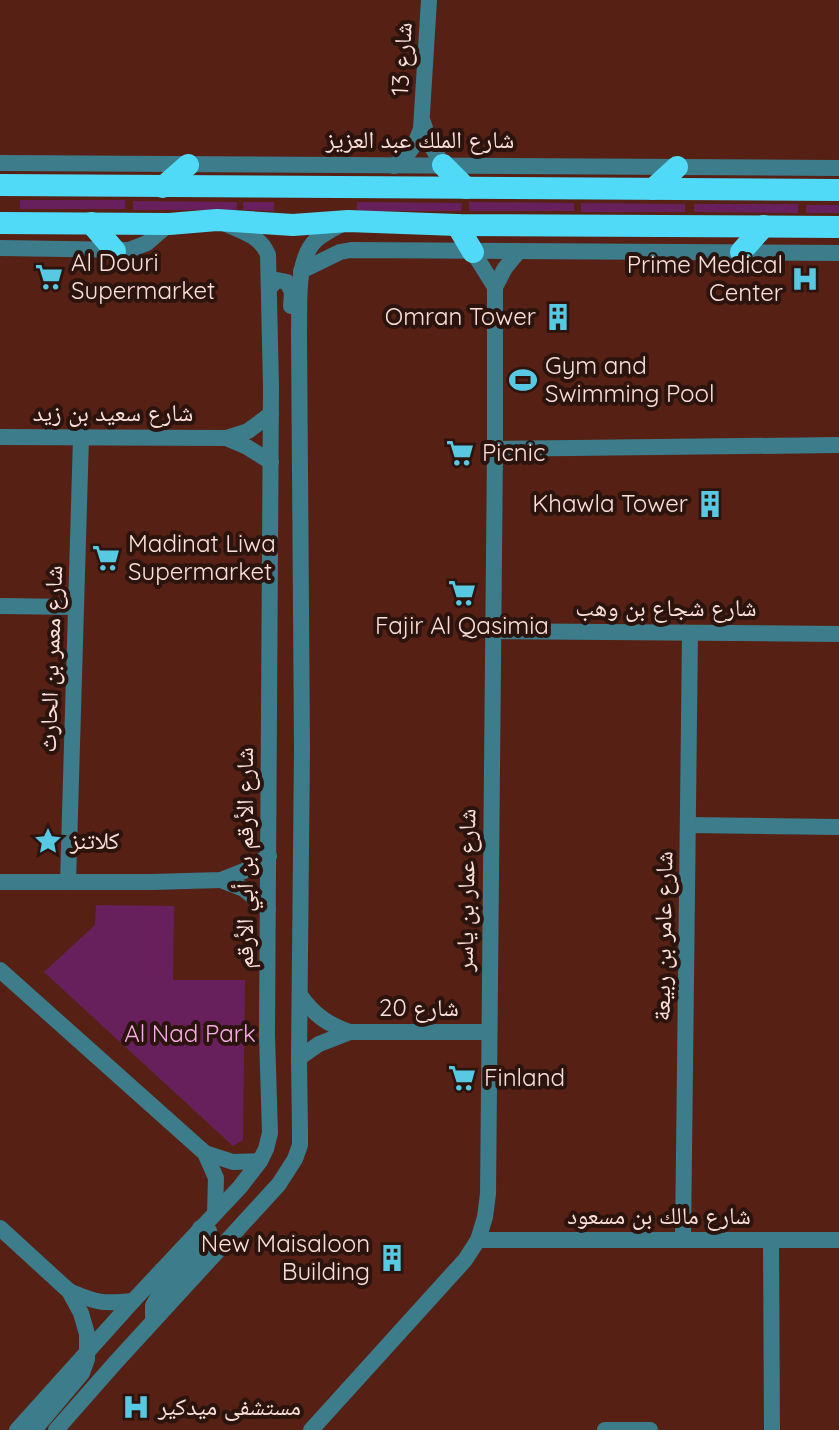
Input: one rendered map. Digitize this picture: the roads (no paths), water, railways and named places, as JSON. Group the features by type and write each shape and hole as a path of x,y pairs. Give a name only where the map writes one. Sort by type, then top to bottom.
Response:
{"highway":[{"path":"163,187 188,165"},
{"path":"443,165 466,188"},
{"path":"653,189 677,167"},
{"name":"شارع الملك عبد العزيز","path":"0,185 839,190"},
{"path":"0,223 169,224 217,220 293,225 348,221 457,225 839,227"},
{"path":"91,223 115,251"},
{"path":"457,225 473,252"},
{"path":"741,252 764,226"}],"street":[{"name":"شارع 13","path":"394,166 414,146 423,120 429,0"},
{"name":"شارع 13","path":"423,120 430,144 443,165"},
{"name":"شارع الملك عبد العزيز","path":"0,163 839,168"},
{"name":"شارع الأرقم بن أبي الأرقم","path":"17,1430 240,1187 266,1149 270,1125 267,1035 271,462 268,255 258,239 217,220"},
{"path":"56,1430 288,1173 300,1145 301,271 303,260 314,241 348,221"},
{"path":"0,248 129,250 147,243 169,224"},
{"path":"301,271 340,252 351,250 839,253"},
{"path":"495,287 519,251"},
{"path":"473,252 495,287"},
{"path":"269,288 277,280 287,282 291,287 291,320 299,333"},
{"name":"شارع عمار بن ياسر","path":"311,1430 456,1271 478,1240 485,1217 488,1194 495,287"},
{"name":"شارع سعيد بن زيد","path":"0,437 226,438 248,431 271,414"},
{"name":"شارع معمر بن الحارث","path":"68,882 81,437"},
{"name":"شارع سعيد بن زيد","path":"226,438 271,462"},
{"path":"495,449 839,445"},
{"path":"0,606 76,607"},
{"name":"شارع شجاع بن وهب","path":"493,631 839,634"},
{"name":"شارع عامر بن ربيعة","path":"683,1240 690,633"},
{"path":"688,825 839,827"},
{"path":"0,882 221,880 269,856"},
{"path":"221,880 244,889 268,909"},
{"path":"0,970 205,1153 233,1162 260,1161"},
{"name":"شارع 20","path":"300,995 319,1017 350,1032 488,1032"},
{"name":"شارع 20","path":"299,1058 319,1044 350,1032"},
{"path":"205,1153 216,1178 215,1213"},
{"path":"0,1228 69,1291 85,1323 86,1367 34,1430"},
{"path":"153,1321 153,1306 158,1297 210,1238 209,1231 200,1228"},
{"name":"شارع مالك بن مسعود","path":"478,1240 839,1240"},
{"path":"771,1240 772,1430"},
{"path":"69,1291 95,1302 133,1301"},
{"path":"605,1430 650,1430"}],"place":[{"name":"Al Douri Supermarket","path":"49,277"},
{"name":"Prime Medical Center","path":"805,279"},
{"name":"Omran Tower","path":"558,317"},
{"name":"Gym and Swimming Pool","path":"523,380"},
{"name":"Picnic","path":"460,453"},
{"name":"Khawla Tower","path":"710,504"},
{"name":"Madinat Liwa Supermarket","path":"106,558"},
{"name":"Fajir Al Qasimia","path":"462,593"},
{"name":"كلاتنز","path":"48,841"},
{"name":"Finland","path":"462,1078"},
{"name":"New Maisaloon Building","path":"392,1258"},
{"name":"مستشفى ميدكير","path":"136,1407"}],"park label":[{"name":"Al Nad Park","path":"190,1034"}]}
